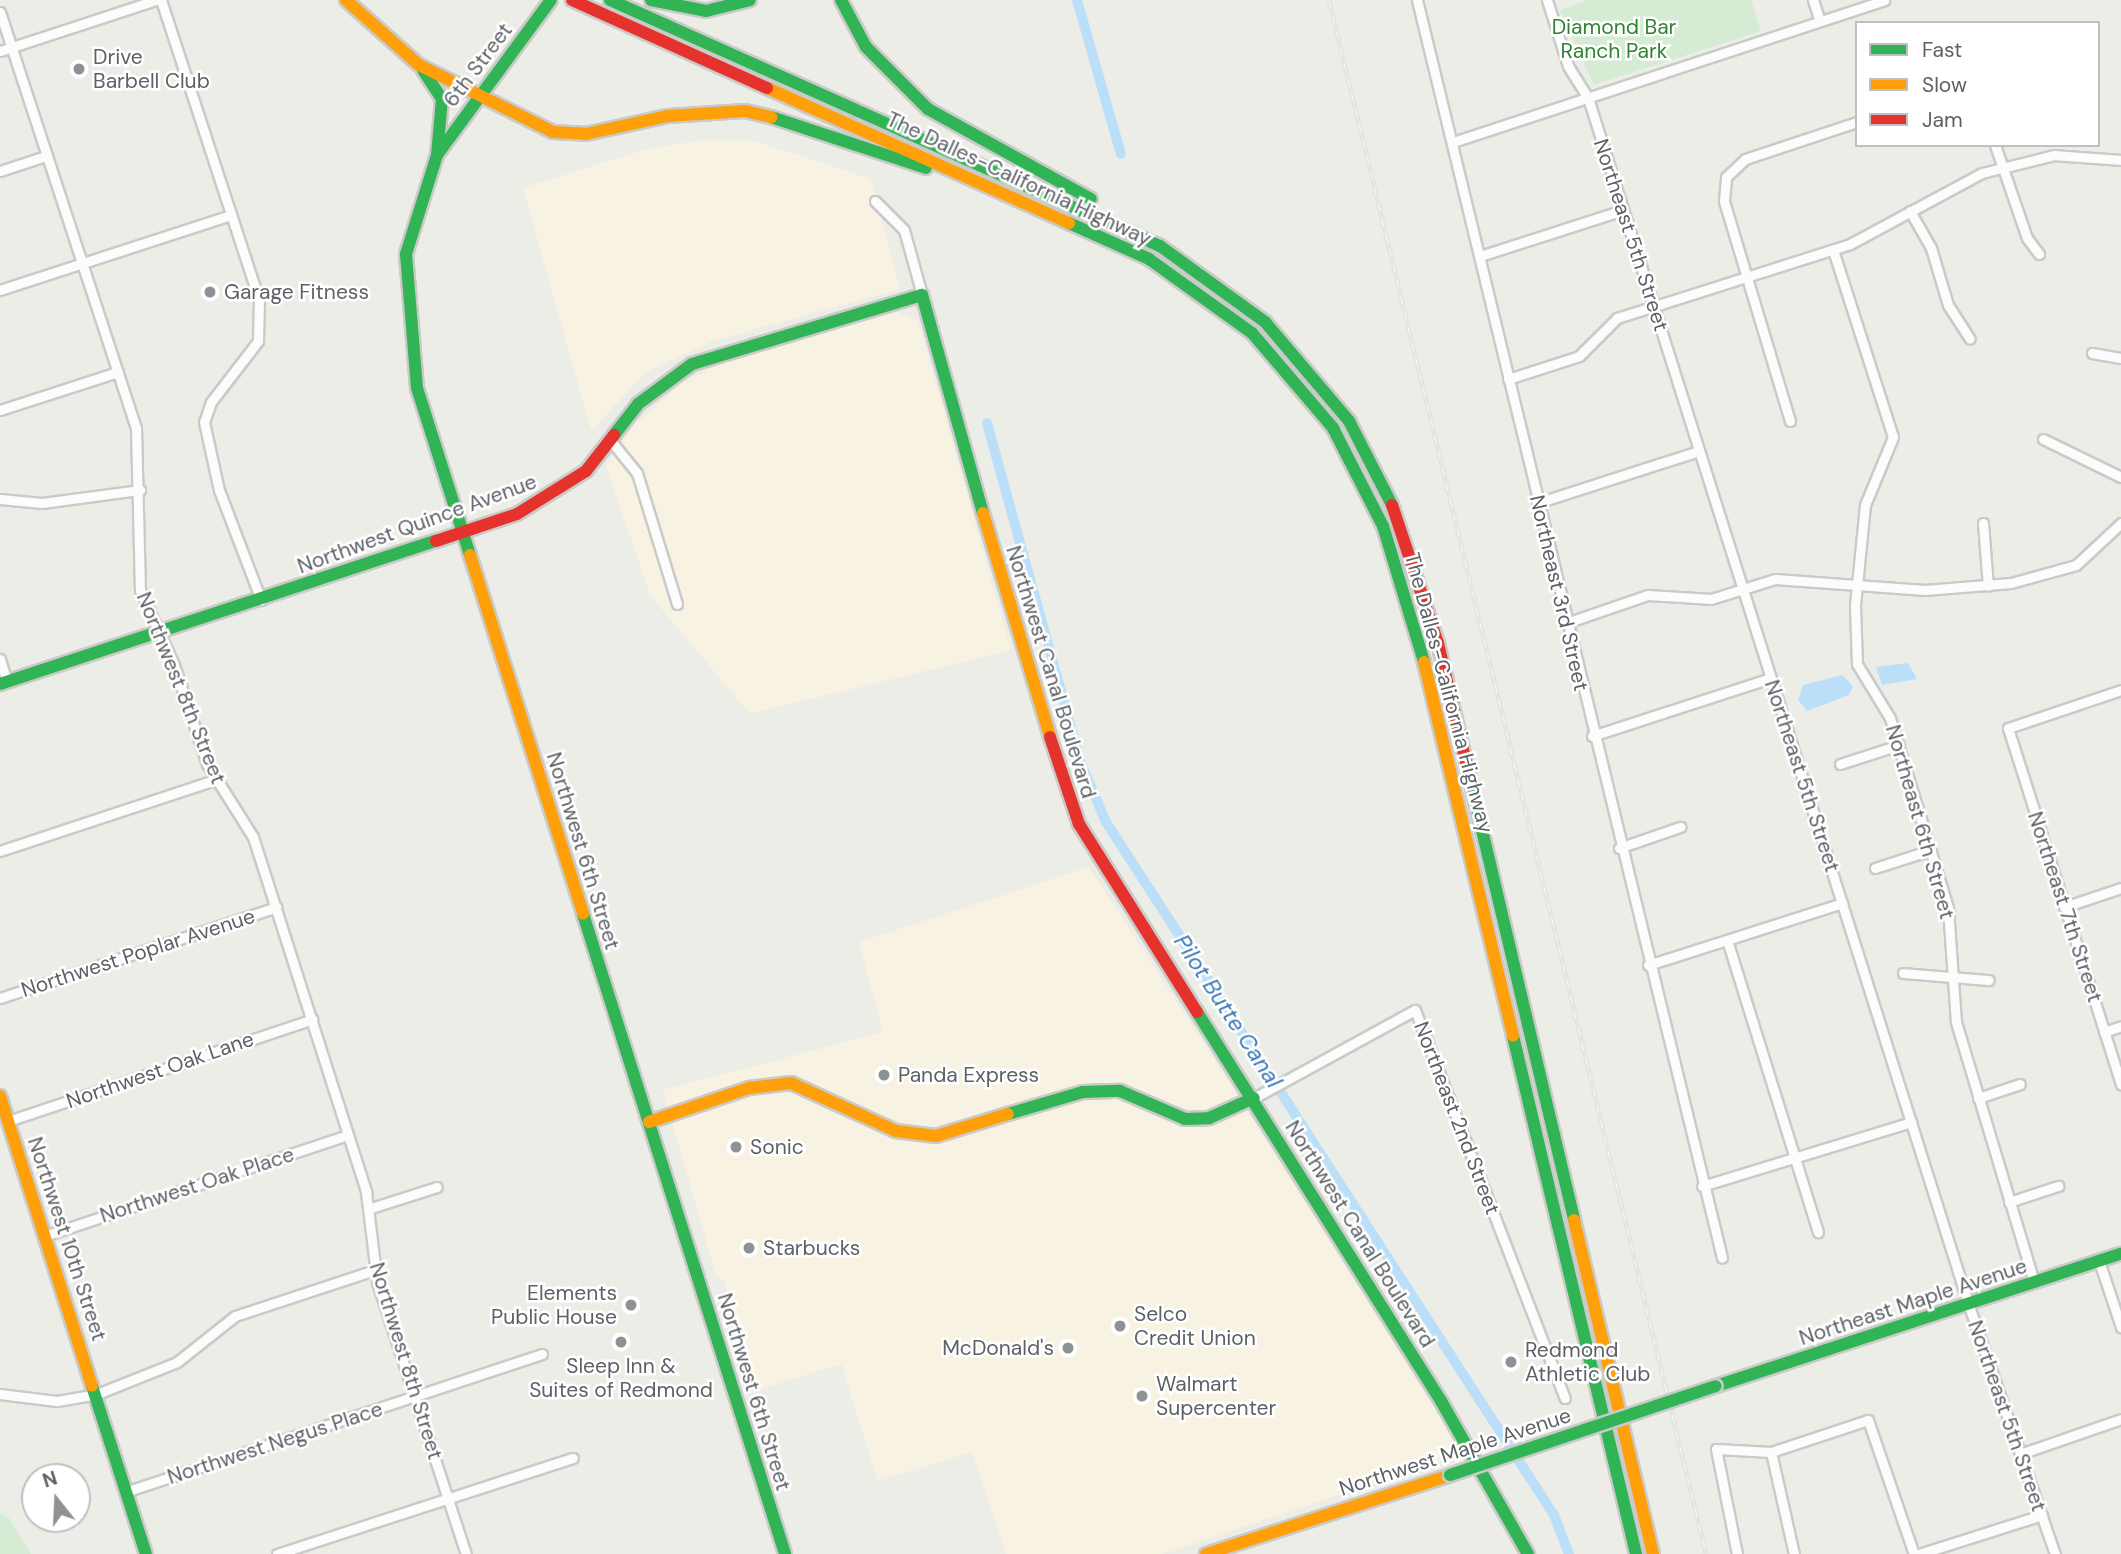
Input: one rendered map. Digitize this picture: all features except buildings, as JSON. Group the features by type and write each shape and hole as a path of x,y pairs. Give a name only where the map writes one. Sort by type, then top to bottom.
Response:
{"main road":[{"path":"346,0 419,65 477,98 553,132 586,134 711,110 780,116 1048,210"},
{"name":"6th Street","path":"437,155 551,0"},
{"name":"The Dalles-California Highway","path":"572,0 1048,210 1149,259 1252,333 1333,428 1383,526 1422,647 1636,1554"},
{"name":"The Dalles-California Highway","path":"610,0 1160,246 1265,322 1305,363 1349,421 1399,519 1438,643 1653,1554"},
{"path":"651,0 706,11 750,0"},
{"path":"841,0 874,57 928,109 1109,209 1160,246"},
{"path":"419,65 442,99 437,155"},
{"name":"Northwest 6th Street","path":"437,155 410,228 408,338 462,531 785,1554"},
{"name":"Northwest Quince Avenue","path":"3,683 261,600 544,501 586,471 638,404 692,364 922,295"},
{"name":"Northwest Canal Boulevard","path":"922,295 1070,805 1149,940 1258,1096 1489,1478 1528,1554"},
{"path":"649,1122 749,1088 791,1083 896,1131 936,1136 1083,1092 1131,1094 1185,1119 1209,1118 1258,1096"},
{"name":"Northwest 10th Street","path":"0,1096 47,1235 146,1554"},
{"name":"Northeast Maple Avenue","path":"1716,1386 2121,1254"},
{"name":"Northwest Maple Avenue","path":"1206,1554 1716,1386"}],"street":[{"path":"0,51 159,0 232,215 261,320 257,341 211,402 204,422 219,490 261,600"},
{"name":"Northeast 3rd Street","path":"1417,0 1453,142 1619,848 1721,1258"},
{"name":"Northeast 5th Street","path":"1547,0 1568,66 1588,98 1968,1304 2055,1554"},
{"path":"1813,0 1820,21"},
{"path":"1453,142 1884,0"},
{"name":"Northwest 8th Street","path":"0,12 139,443 138,576 215,780 253,836 371,1208 375,1270 466,1554"},
{"path":"1790,421 1724,201 1726,177 1745,159 1855,123"},
{"path":"1996,147 2027,238 2039,254"},
{"path":"1508,379 1578,356 1617,318 1833,250 2002,166 2054,155 2121,160"},
{"path":"0,171 46,156"},
{"name":"Northwest Canal Boulevard","path":"875,201 901,223 922,295"},
{"path":"1480,256 1623,210"},
{"path":"1910,211 1931,248 1948,305 1970,339"},
{"path":"0,290 232,215"},
{"name":"Northeast 6th Street","path":"1833,250 1893,437 1865,505 1857,584 1857,664 1890,718 1948,908 1956,1022 2034,1282"},
{"path":"2092,353 2121,358"},
{"path":"0,410 118,372"},
{"path":"2043,439 2121,477"},
{"path":"611,440 637,473 677,604"},
{"path":"1537,503 1699,451"},
{"path":"0,499 42,503 140,490"},
{"path":"1983,523 1989,586"},
{"path":"1566,623 1648,595 1711,599 1775,579 1857,584 1989,586 2076,565 2121,523"},
{"path":"0,659 3,683"},
{"path":"1592,736 1771,678"},
{"name":"Northeast 7th Street","path":"2121,690 2008,728 2121,1085"},
{"path":"1840,764 1899,746"},
{"path":"0,851 215,780"},
{"path":"1619,848 1680,827"},
{"path":"1875,869 1931,850"},
{"path":"2064,906 2121,888"},
{"path":"1648,965 1842,903"},
{"name":"Northwest Poplar Avenue","path":"0,998 276,907"},
{"path":"1727,940 1818,1232"},
{"path":"1903,973 1989,980"},
{"name":"Northeast 2nd Street","path":"1258,1096 1415,1010 1565,1398"},
{"name":"Northwest Oak Lane","path":"8,1121 312,1019"},
{"path":"2104,1032 2121,1026"},
{"path":"1978,1098 2020,1084"},
{"path":"1702,1185 1911,1122"},
{"name":"Northwest Oak Place","path":"47,1235 348,1135"},
{"path":"371,1208 437,1186"},
{"path":"2010,1202 2058,1186"},
{"path":"2099,1261 2121,1327"},
{"path":"0,1394 57,1401 97,1394 177,1362 235,1316 375,1270"},
{"name":"Northwest Negus Place","path":"128,1490 542,1354"},
{"path":"2020,1454 2121,1419"},
{"path":"1737,1554 1714,1453 1727,1446 1771,1452 1868,1420 1917,1554 2042,1515"},
{"path":"1771,1452 1794,1554"},
{"path":"277,1554 573,1458"}],"shaded area":[{"path":"704,140 754,141 871,179 900,289 713,341 646,372 591,431 523,188 647,149"},
{"path":"896,312 918,321 1011,650 750,714 650,595 606,465 636,423 685,381 718,365"},
{"path":"1089,867 1225,1076 1463,1453 1163,1554 1006,1554 972,1452 878,1481 841,1364 751,1392 743,1344 724,1281 716,1275 663,1090 883,1032 859,942"}],"green space":[{"name":"Diamond Bar Ranch Park","path":"1588,0 1751,0 1761,31 1594,85 1560,10"},
{"path":"0,1513 9,1518 31,1554 0,1554"}],"water":[{"path":"1908,663 1917,679 1882,685 1876,667"},
{"path":"1842,675 1853,686 1849,695 1807,711 1798,700 1803,685"}],"waterway":[{"name":"Pilot Butte Canal","path":"1077,0 1121,154"},
{"name":"Pilot Butte Canal","path":"987,423 1080,761 1106,822 1554,1515 1569,1554"}],"railway":[{"path":"1329,0 1706,1554"}],"traffic: fast":[{"path":"470,555 417,388 406,254 437,155 551,0"},
{"path":"610,0 1160,246 1265,322 1349,421 1392,505"},
{"path":"651,0 706,11 750,0"},
{"path":"841,0 866,47 928,109 1091,199"},
{"path":"423,70 442,99 437,155"},
{"path":"771,117 926,168"},
{"path":"1069,223 1149,259 1252,333 1333,428 1383,526 1424,662"},
{"path":"614,435 638,404 692,364 922,295 983,513"},
{"path":"0,684 436,541"},
{"path":"1469,775 1574,1220"},
{"path":"583,914 785,1554"},
{"path":"1197,1012 1441,1401 1528,1554"},
{"path":"1513,1036 1636,1554"},
{"path":"1008,1114 1083,1092 1120,1091 1185,1119 1209,1118 1254,1098"},
{"path":"1716,1386 2121,1254"},
{"path":"92,1386 146,1554"},
{"path":"1450,1475 1716,1386"}],"traffic: slow":[{"path":"346,0 419,65 553,132 586,134 668,116 745,111 771,117"},
{"path":"767,88 1069,223"},
{"path":"983,513 1050,737"},
{"path":"470,555 583,914"},
{"path":"1424,662 1513,1036"},
{"path":"649,1122 749,1088 791,1083 896,1131 936,1136 1008,1114"},
{"path":"0,1096 92,1386"},
{"path":"1574,1220 1653,1554"},
{"path":"1206,1554 1450,1475"}],"traffic: jam":[{"path":"572,0 767,88"},
{"path":"436,541 517,514 586,471 614,435"},
{"path":"1392,505 1438,643 1469,775"},
{"path":"1050,737 1079,824 1197,1012"}],"place":[{"name":"Drive Barbell Club","path":"79,69"},
{"name":"Garage Fitness","path":"210,292"},
{"name":"Panda Express","path":"884,1075"},
{"name":"Sonic","path":"736,1147"},
{"name":"Starbucks","path":"749,1248"},
{"name":"Elements Public House","path":"631,1305"},
{"name":"Selco Credit Union","path":"1120,1326"},
{"name":"Sleep Inn & Suites of Redmond","path":"621,1342"},
{"name":"McDonald's","path":"1068,1348"},
{"name":"Redmond Athletic Club","path":"1511,1362"},
{"name":"Walmart Supercenter","path":"1142,1396"}]}
